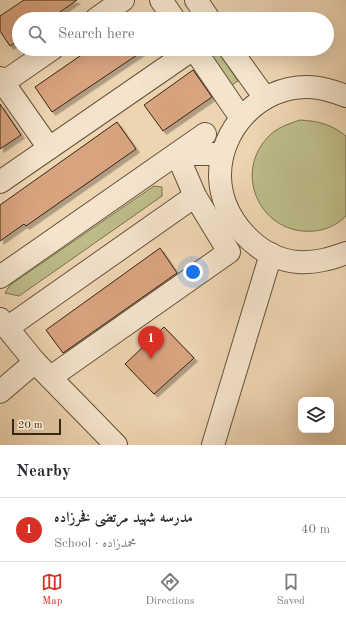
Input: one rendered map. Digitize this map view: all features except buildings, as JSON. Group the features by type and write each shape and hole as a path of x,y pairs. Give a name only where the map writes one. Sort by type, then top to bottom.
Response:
{"street":[{"path":"106,12 123,0"},
{"path":"161,0 169,12"},
{"path":"196,0 204,12"},
{"path":"41,56 1,82 49,148"},
{"path":"0,182 183,56"},
{"path":"198,56 241,118"},
{"path":"235,56 265,98"},
{"path":"346,96 328,89 306,87 285,90 265,98 241,118 230,135 222,154 220,178 224,202 235,223 251,241 271,254 297,262 324,261 346,253"},
{"path":"0,277 205,134"},
{"path":"177,154 222,154"},
{"path":"58,372 229,252 195,196 177,154"},
{"path":"116,445 35,362 3,324 195,196"},
{"path":"213,445 271,254"},
{"path":"0,392 35,362"}],"shaded area":[{"path":"212,56 221,56 238,81 232,85"},
{"path":"300,120 324,124 346,136 346,216 327,228 314,231 296,230 280,224 267,213 258,200 253,185 253,168 258,152 268,137 278,129"},
{"path":"154,186 162,187 162,196 19,296 5,293 10,285"}],"place":[{"name":"مدرسه شهید مرتضی فخرزاده","path":"151,359"}]}
